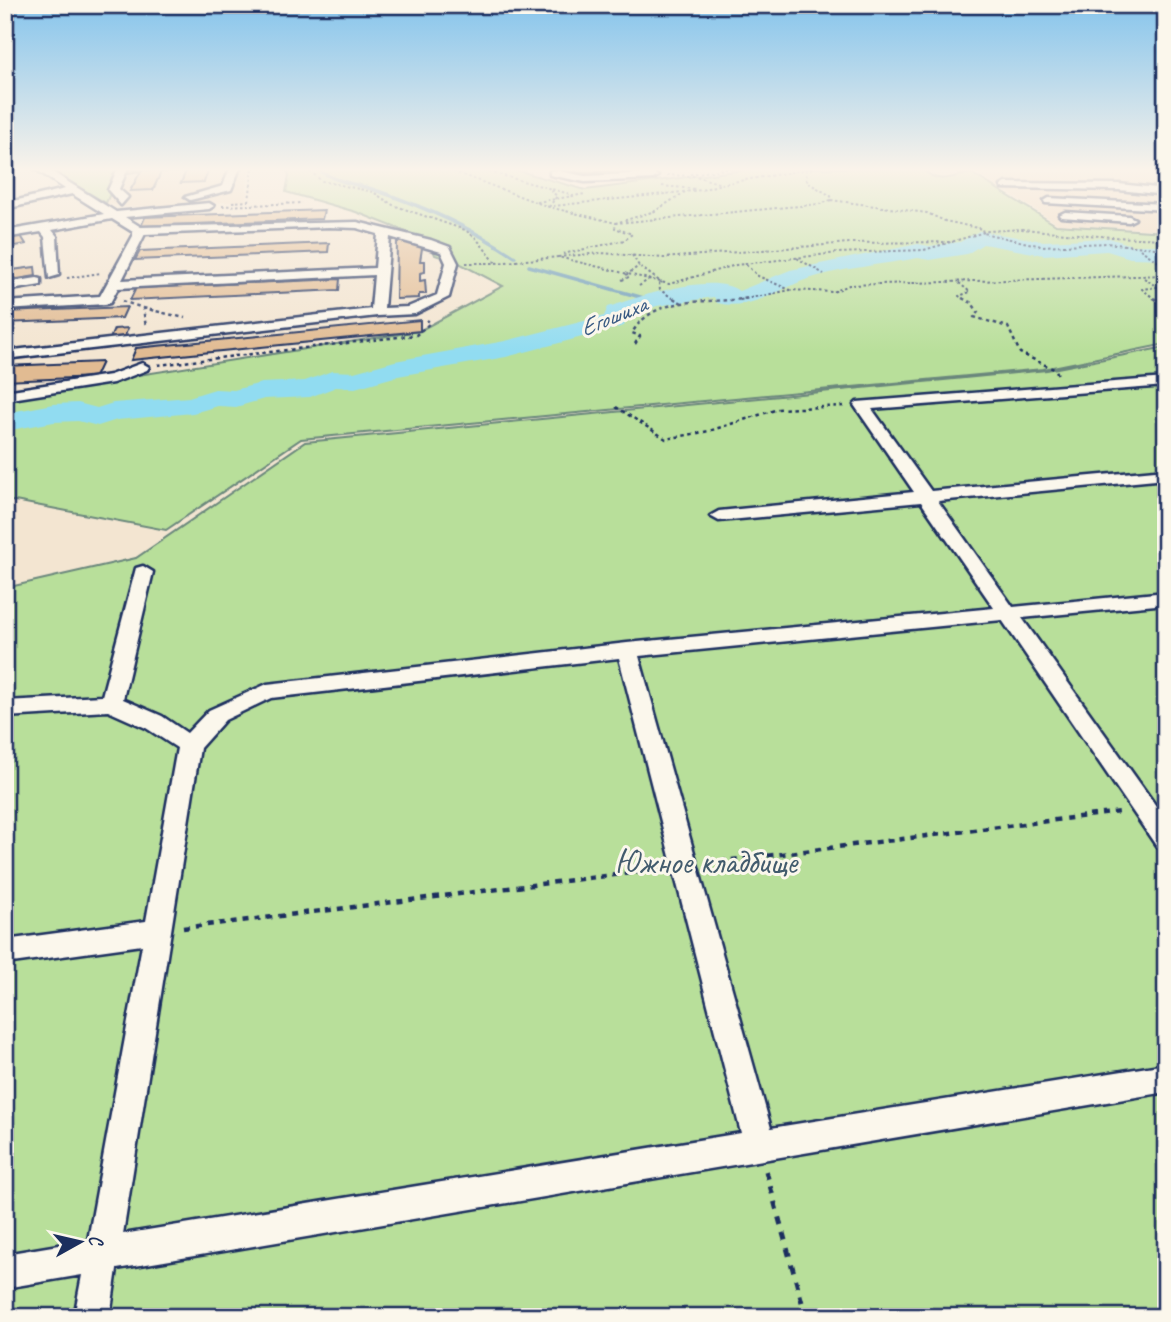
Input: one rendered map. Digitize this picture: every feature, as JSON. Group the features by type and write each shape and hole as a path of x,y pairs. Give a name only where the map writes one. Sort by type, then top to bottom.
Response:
{"street":[{"path":"5,235 35,230"},
{"path":"45,230 51,236 53,275"},
{"path":"5,306 105,300 139,231 174,230"},
{"path":"5,355 377,312 410,311 443,297 452,263 446,250 427,242 374,230"},
{"path":"377,312 383,232"},
{"path":"122,270 312,262 320,266 319,274"},
{"path":"114,284 380,271"},
{"path":"5,286 37,282"},
{"path":"5,396 113,380 142,367"},
{"path":"862,405 1158,383 1166,396"},
{"path":"862,405 1166,840"},
{"path":"719,516 1166,474"},
{"path":"111,703 143,572"},
{"path":"92,1317 188,745 217,715 267,691 627,650 1166,598"},
{"path":"627,650 760,1145"},
{"path":"5,709 111,703 155,722 188,745"},
{"path":"5,952 157,932"},
{"path":"5,1270 1166,1078"}],"path":[{"path":"465,230 496,263"},
{"path":"558,257 576,249 625,240 632,234 620,230"},
{"path":"976,230 1001,239 1042,246 1106,243 1140,249 1166,249"},
{"path":"558,257 660,283 685,281 704,272 797,258 924,250 982,231 1008,230"},
{"path":"1028,230 1090,237 1166,239"},
{"path":"459,263 496,263 601,253 664,258 849,243 953,242"},
{"path":"635,344 640,336 632,333 639,321 658,309 701,300 737,300 791,290 833,292 849,285 959,284 1164,275 1163,265 1140,249"},
{"path":"632,255 639,266 660,283"},
{"path":"797,258 824,274"},
{"path":"747,265 758,276 791,290"},
{"path":"626,275 639,266"},
{"path":"37,282 122,270"},
{"path":"622,280 631,276"},
{"path":"1143,277 1157,286 1142,289 1166,307"},
{"path":"639,286 648,280"},
{"path":"660,283 660,290 685,304"},
{"path":"959,284 970,292 960,296 972,303 978,312 974,317 1008,327 1020,353 1056,370 1067,390"},
{"path":"105,300 143,308 146,324"},
{"path":"142,367 416,335 430,323 410,311"},
{"path":"616,407 666,439 709,431 778,409 862,405"},
{"path":"760,1145 806,1317"}],"green space":[{"path":"401,230 1130,230 1166,232 1166,344 1043,369 301,439 166,530 15,501 5,502 5,396 419,331 503,286 459,263 435,255 430,241"},
{"name":"Южное кладбище","path":"1166,347 1166,1317 5,1317 5,588 136,558 305,442 1047,370"}],"building":[{"path":"21,236 26,244 5,248 5,239"},
{"path":"397,242 423,242 420,261 425,261 425,272 420,273 420,281 425,280 426,294 419,294 419,298 396,299"},
{"path":"329,243 328,252 135,260 140,251"},
{"path":"35,267 36,276 5,281 5,271"},
{"path":"340,279 339,290 130,300 136,288"},
{"path":"127,307 122,318 5,323 5,312"},
{"path":"420,320 420,331 131,360 136,348"},
{"path":"128,328 124,338 110,339 114,329"},
{"path":"102,362 95,377 5,381 5,366"}],"waterway":[{"path":"468,230 515,257"},
{"name":"Егошиха","path":"5,422 54,413 78,412 98,417 113,412 193,405 215,397 236,399 261,391 310,389 332,379 355,380 395,369 506,349 615,321 617,312 653,300 716,290 729,293 725,298 736,299 767,290 798,275 918,251 929,253 967,247 979,237 1044,248 1109,244 1130,251 1166,252"},
{"path":"529,266 651,300"},
{"name":"Егошиха","path":"645,298 653,300"}]}
